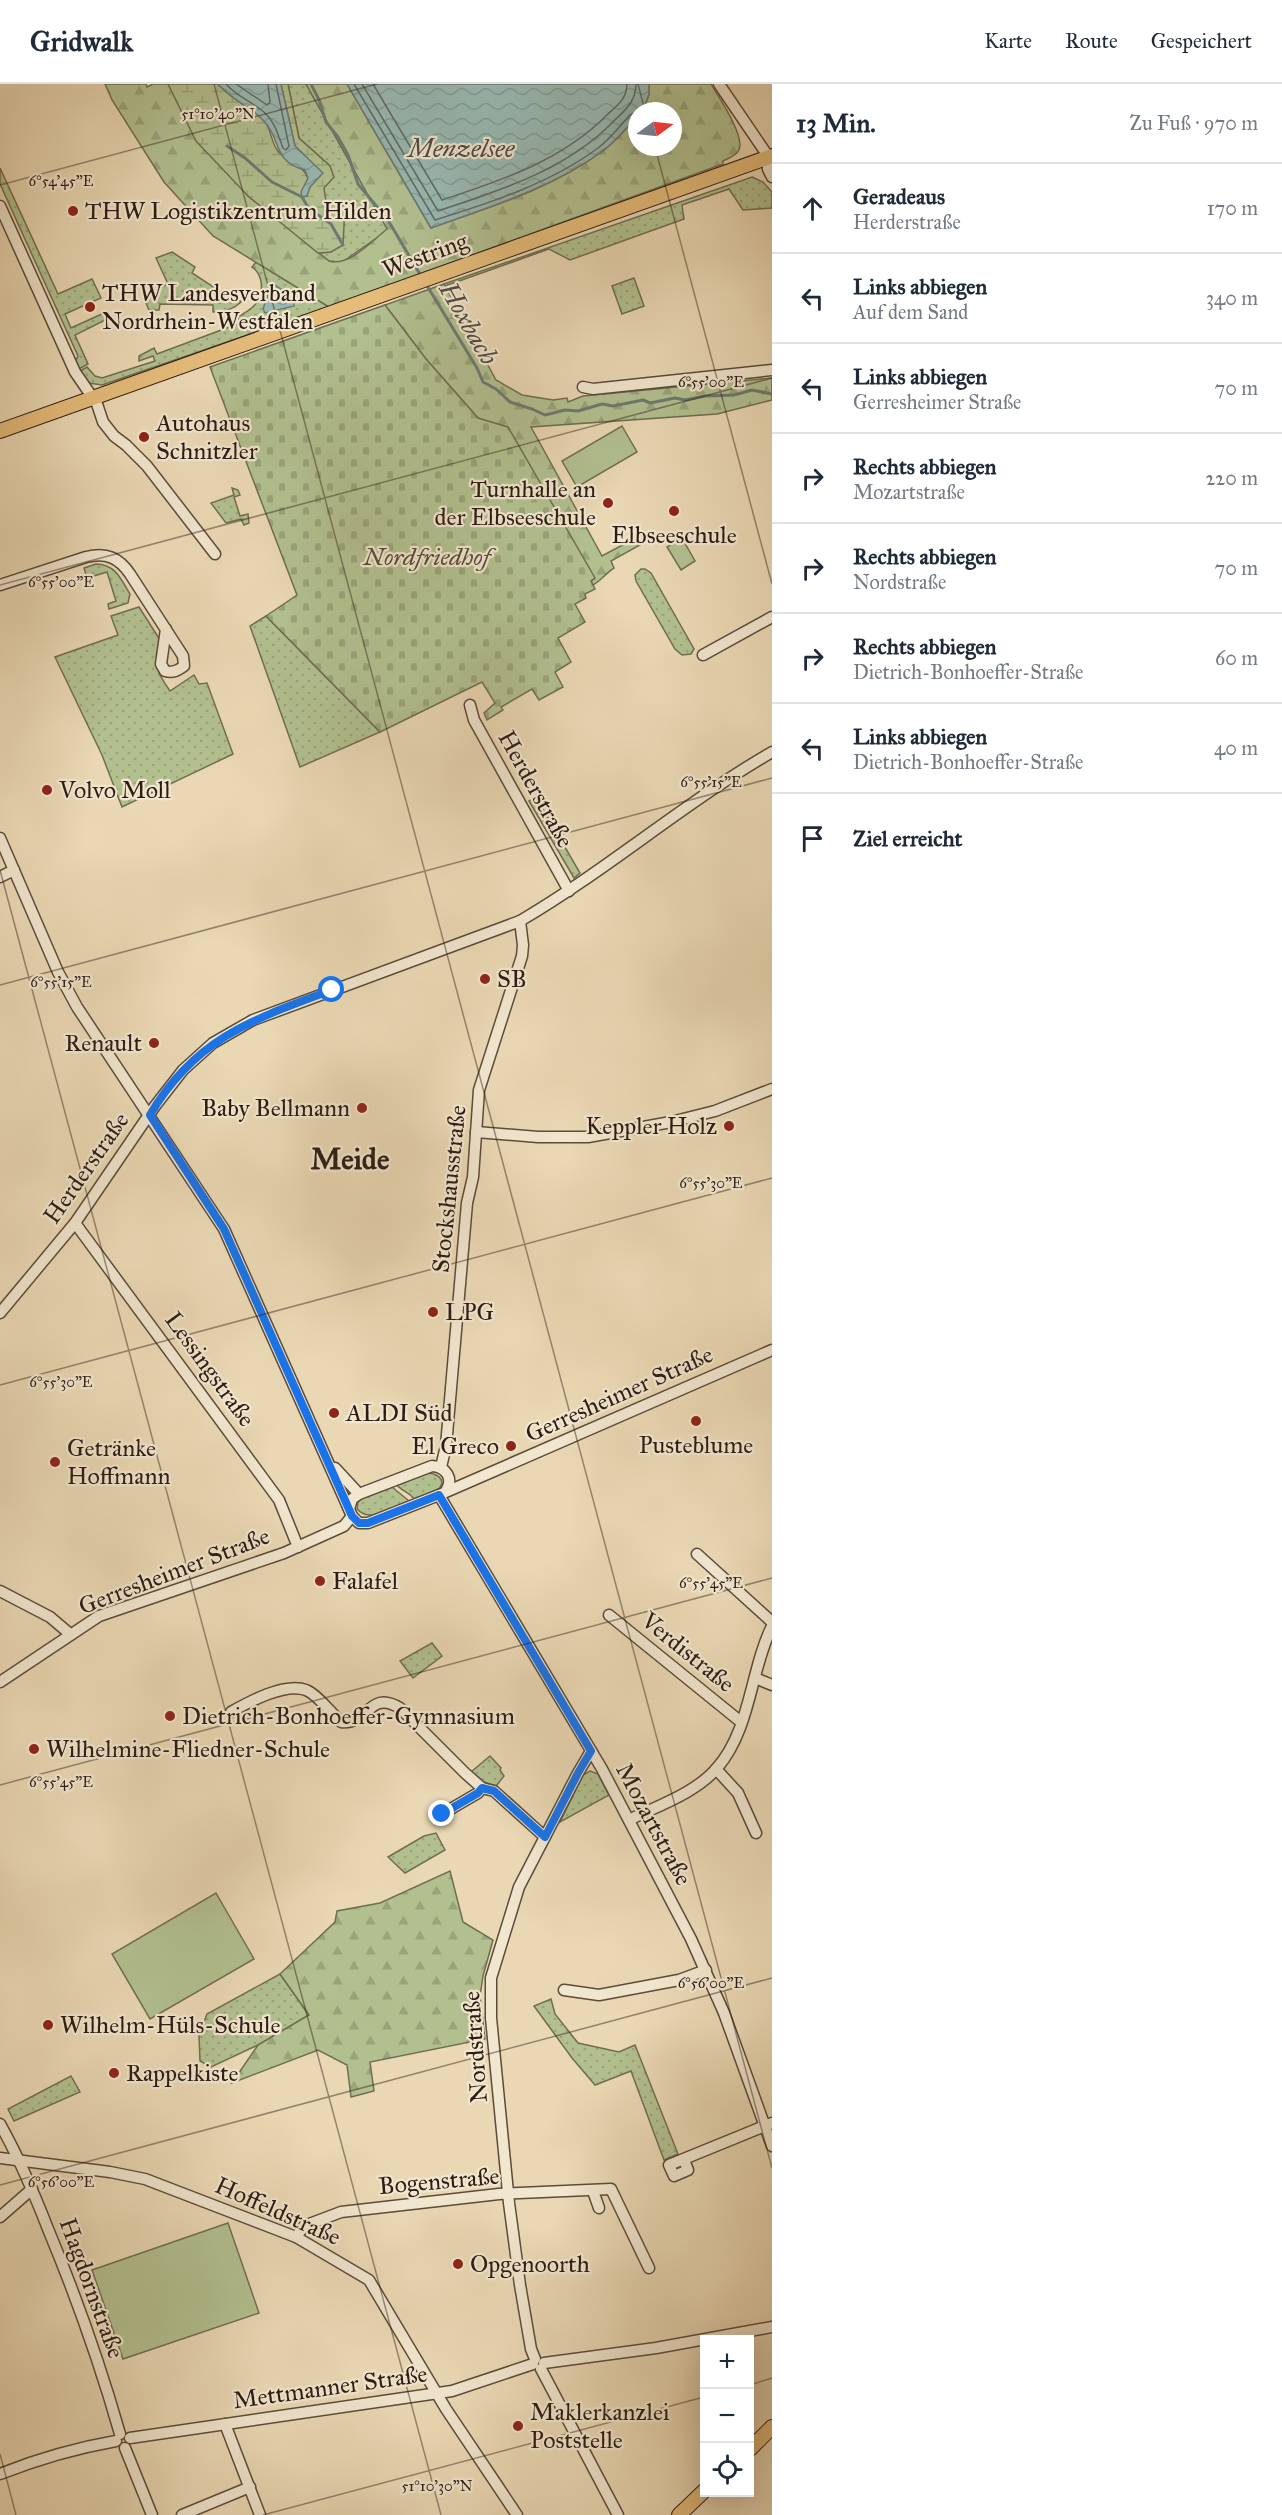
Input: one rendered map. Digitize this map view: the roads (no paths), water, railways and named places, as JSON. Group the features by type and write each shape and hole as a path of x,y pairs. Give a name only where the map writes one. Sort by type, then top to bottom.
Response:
{"main road":[{"name":"Westring","path":"0,431 383,293 770,158"},
{"path":"754,2445 772,2427"},
{"path":"679,2515 700,2496"}],"street":[{"path":"719,84 770,158 768,169 772,177"},
{"path":"0,206 75,372 93,397 103,422 114,436 147,466 215,554"},
{"path":"583,387 592,389 772,370"},
{"path":"0,585 96,554 108,555 122,562 166,629"},
{"path":"703,655 772,617"},
{"name":"Herderstraße","path":"470,705 474,720 569,891"},
{"name":"Herderstraße","path":"0,1313 75,1223 159,1100 196,1056 232,1031 289,1006 520,921 569,891 726,779 772,752"},
{"path":"0,838 63,981 77,1007 224,1229 310,1425 353,1516"},
{"path":"0,877 14,870"},
{"name":"Stockshausstraße","path":"445,1471 467,1203 473,1178 479,1090 522,956 520,921"},
{"path":"476,1132 550,1138 588,1137 715,1111 772,1089"},
{"name":"Lessingstraße","path":"75,1223 279,1500 302,1545"},
{"name":"Gerresheimer Straße","path":"0,1682 70,1634 106,1613 255,1564 302,1545 328,1539 347,1531 353,1516 368,1523 772,1350"},
{"path":"329,1461 358,1494 352,1499 353,1516"},
{"name":"Gerresheimer Straße","path":"358,1494 432,1466 445,1471 483,1475"},
{"path":"442,1493 450,1481 445,1471"},
{"name":"Mozartstraße","path":"442,1493 591,1751 706,1970 768,2125 772,2146"},
{"name":"Verdistraße","path":"629,1820 679,1795 716,1769 733,1742 741,1722 772,1624 697,1554"},
{"path":"0,1591 50,1617 70,1634"},
{"name":"Verdistraße","path":"609,1615 741,1722"},
{"name":"Verdistraße","path":"755,1678 772,1685"},
{"path":"231,1712 268,1692 298,1689 307,1691 341,1722 348,1723 357,1719 373,1705 390,1701 482,1788 494,1791 545,1837"},
{"name":"Nordstraße","path":"591,1751 519,1887 491,1978 491,2018 508,2195 531,2349 618,2515"},
{"path":"716,1769 738,1793 756,1833"},
{"path":"442,1814 478,1793 482,1788"},
{"path":"564,1990 599,1995 673,1981 706,1970"},
{"name":"Hagdornstraße","path":"0,2124 32,2189 91,2340 123,2440 152,2515"},
{"path":"684,2160 768,2125"},
{"name":"Hoffeldstraße","path":"0,2158 110,2172 145,2179 296,2236 369,2280 437,2393 517,2515"},
{"path":"0,2217 32,2189"},
{"name":"Bogenstraße","path":"296,2236 304,2226 341,2212 499,2194 611,2189 649,2268"},
{"path":"593,2190 599,2208"},
{"name":"Mettmanner Straße","path":"0,2474 33,2461 89,2445 437,2393 469,2386 538,2364 657,2348 772,2327"},
{"path":"225,2424 260,2515"},
{"path":"182,2515 250,2487"}],"water":[{"path":"218,84 281,84 295,146 323,173 310,187 307,196 302,197 301,192 308,178 305,170 287,161 262,119"},
{"name":"Menzelsee","path":"347,84 649,84 646,102 628,102 628,126 605,149 580,166 497,205 431,228"},
{"path":"275,285 294,298 294,306 265,313 263,309 271,286"}],"waterway":[{"name":"Hoxbach","path":"311,84 326,122 348,155 358,184 388,220 421,276"},
{"path":"227,146 245,158 272,182 302,197 309,209 331,224 343,245"},
{"name":"Hoxbach","path":"426,284 477,368 483,382 496,389 510,402 545,415 565,410 578,411 602,404 613,406 643,400 650,403 675,398 685,400 705,396 734,395 752,390 772,394"}],"place":[{"name":"THW Logistikzentrum Hilden","path":"73,211"},
{"name":"THW Landesverband Nordrhein-Westfalen","path":"90,307"},
{"name":"Autohaus Schnitzler","path":"144,437"},
{"name":"Turnhalle an der Elbseeschule","path":"608,503"},
{"name":"Elbseeschule","path":"674,511"},
{"name":"Volvo Moll","path":"47,790"},
{"name":"SB","path":"485,979"},
{"name":"Renault","path":"154,1043"},
{"name":"Baby Bellmann","path":"362,1108"},
{"name":"Keppler Holz","path":"729,1126"},
{"name":"LPG","path":"433,1312"},
{"name":"ALDI Süd","path":"334,1413"},
{"name":"Pusteblume","path":"696,1421"},
{"name":"El Greco","path":"511,1446"},
{"name":"Getränke Hoffmann","path":"55,1462"},
{"name":"Falafel","path":"320,1581"},
{"name":"Dietrich-Bonhoeffer-Gymnasium","path":"170,1716"},
{"name":"Wilhelmine-Fliedner-Schule","path":"34,1749"},
{"name":"Wilhelm-Hüls-Schule","path":"48,2025"},
{"name":"Rappelkiste","path":"114,2073"},
{"name":"Opgenoorth","path":"458,2264"},
{"name":"Maklerkanzlei Poststelle","path":"518,2426"}],"district":[{"name":"Meide","path":"350,1159"}],"park label":[{"name":"Nordfriedhof","path":"427,557"}]}
